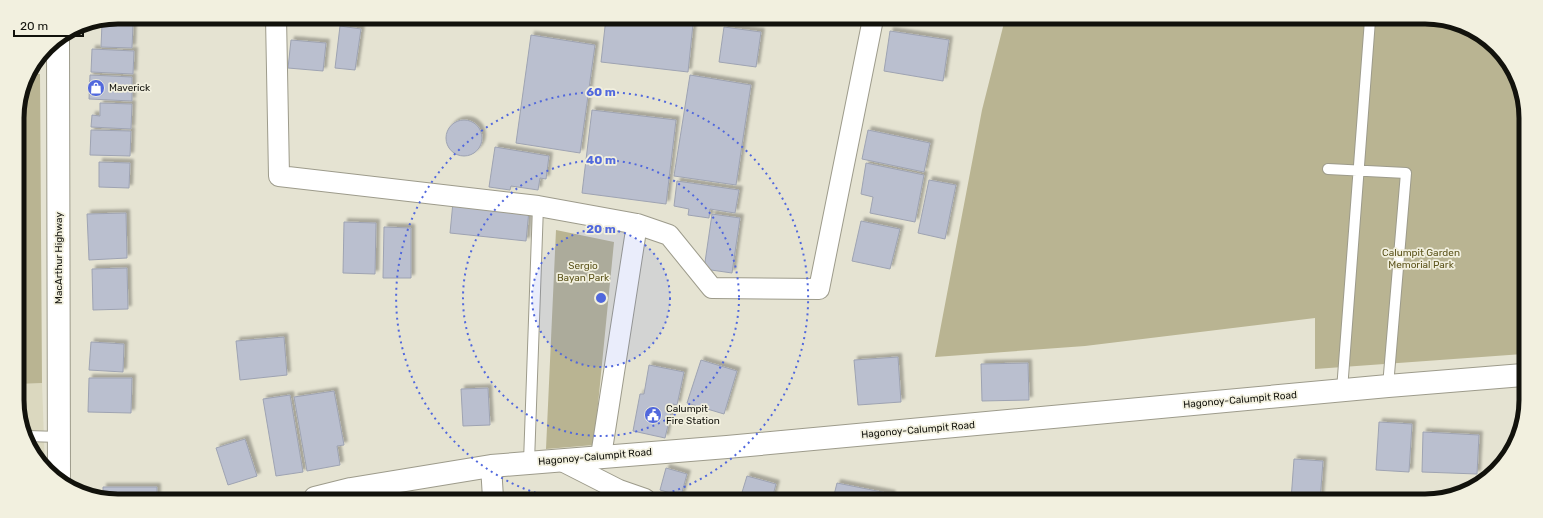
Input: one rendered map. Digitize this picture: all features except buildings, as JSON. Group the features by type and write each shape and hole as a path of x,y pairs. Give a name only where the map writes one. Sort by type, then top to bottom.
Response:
{"main road":[{"name":"MacArthur Highway","path":"58,46 59,473"},
{"name":"Hagonoy-Calumpit Road","path":"331,494 350,489 491,466 529,462 735,447 1342,390 1519,375"}],"street":[{"path":"276,24 279,176 538,206 637,224 669,235 712,288 819,289 872,24"},
{"path":"602,456 637,224"},
{"path":"560,460 620,490 632,494"},
{"path":"491,466 493,494"}],"lane":[{"path":"1342,390 1370,24"},
{"path":"1328,169 1406,173 1388,386"},
{"path":"529,462 538,206"},
{"path":"31,436 59,437"}],"shaded area":[{"path":"42,383 45,459 31,436 27,424 24,400 24,384"}],"green space":[{"name":"Calumpit Garden Memorial Park","path":"1004,24 1425,24 1449,27 1461,31 1482,43 1500,61 1512,82 1517,100 1519,118 1519,354 1315,369 1315,318 1085,346 935,357 982,110"},
{"path":"35,74 40,74 42,383 24,384 24,112 27,94"},
{"name":"Sergio Bayan Park","path":"556,230 614,242 594,445 546,449"}],"place":[{"name":"Maverick","path":"96,88"},
{"name":"Calumpit Fire Station","path":"653,415"}]}
